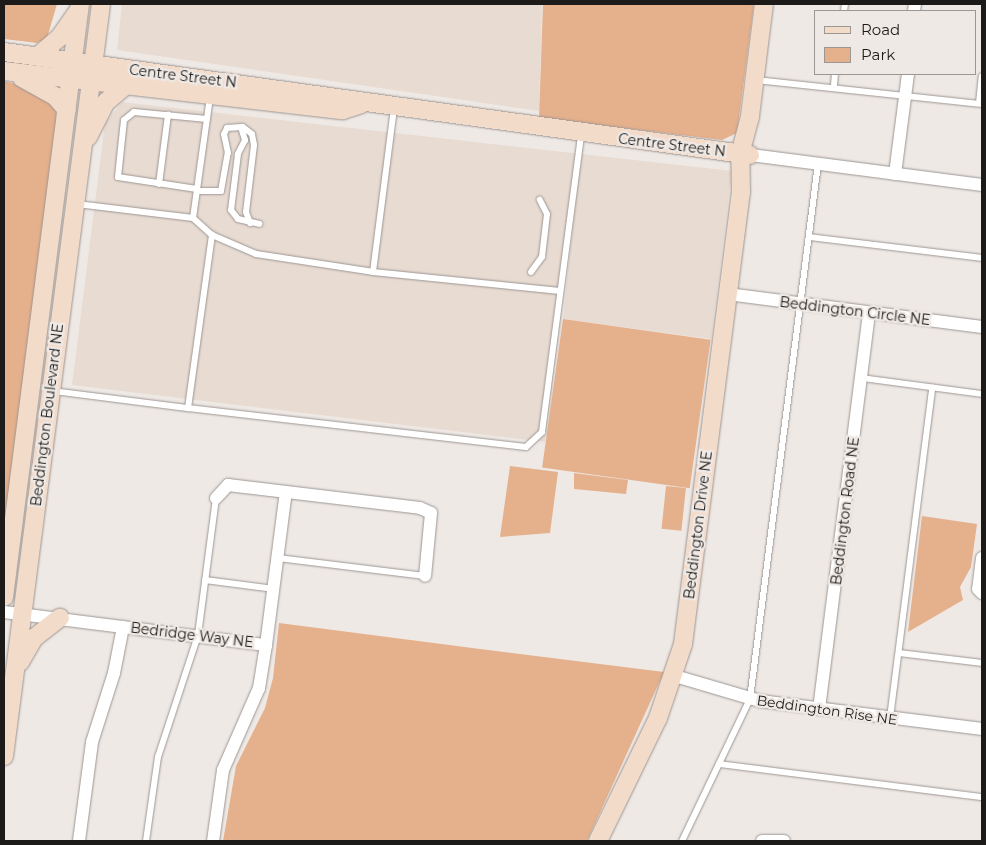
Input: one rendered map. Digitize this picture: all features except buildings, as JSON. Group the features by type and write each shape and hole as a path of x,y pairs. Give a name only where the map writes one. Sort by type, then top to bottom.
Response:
{"main road":[{"name":"Beddington Boulevard NE","path":"4,756 100,4"},
{"name":"Beddington Drive NE","path":"598,841 675,676 728,294 764,4"},
{"name":"Beddington Boulevard NE","path":"4,597 80,6"},
{"path":"38,56 60,37 80,6"},
{"name":"Centre Street N","path":"4,52 74,61 91,73 124,87 342,110 361,104"},
{"name":"Centre Street N","path":"7,71 71,80 91,73 344,96 361,104 746,155"},
{"path":"7,71 56,96 66,110"},
{"path":"79,158 100,111 124,87"},
{"path":"14,676 34,638 60,618"}],"street":[{"path":"896,174 908,75"},
{"name":"Centre Street N","path":"746,155 982,185"},
{"name":"Beddington Circle NE","path":"728,294 982,327"},
{"name":"Beddington Road NE","path":"819,709 869,313"},
{"path":"216,498 228,485 420,508 431,513 425,576"},
{"path":"266,645 286,492"},
{"path":"982,558 978,589 982,593"},
{"name":"Bedridge Way NE","path":"4,612 266,645 259,688 223,770 212,841"},
{"path":"79,841 92,742 114,673 123,627"},
{"name":"Beddington Rise NE","path":"675,676 750,699 982,729"},
{"path":"762,841 784,841"}],"lane":[{"path":"834,85 835,75"},
{"path":"755,80 834,85 981,104 982,76"},
{"path":"193,218 210,96"},
{"path":"372,272 394,108"},
{"path":"207,119 134,112 124,120 118,177 197,190 222,191 228,153 224,134 227,128 241,127 252,134 254,145 246,212 250,222"},
{"path":"159,184 168,115"},
{"path":"241,127 245,140 238,154 232,210 238,219 259,224"},
{"path":"50,391 526,447 542,432 580,134"},
{"path":"682,841 750,699 818,164"},
{"path":"531,272 542,257 546,223 540,200"},
{"path":"74,204 193,218 212,235 265,256 372,272 560,291"},
{"path":"188,408 212,235"},
{"path":"809,237 982,258"},
{"path":"862,378 982,394"},
{"path":"890,718 932,388"},
{"path":"146,841 158,758 198,635 216,498"},
{"path":"278,558 425,576"},
{"path":"205,580 274,589"},
{"path":"899,653 982,663"},
{"path":"719,764 982,798"}],"shaded area":[{"path":"122,4 542,4 539,111 117,50"},
{"path":"122,102 732,171 711,339 563,319 576,194 545,442 72,385 105,123"}],"green space":[{"path":"4,4 57,4 47,38 37,43 4,39"},
{"path":"543,4 754,4 737,133 722,140 539,118"},
{"path":"4,81 28,87 55,107 57,120 4,541"},
{"path":"563,319 711,340 690,488 542,468"},
{"path":"510,466 558,472 550,533 500,537"},
{"path":"574,473 628,480 626,494 574,489"},
{"path":"666,486 686,488 681,531 662,529"},
{"path":"922,516 977,524 971,567 960,587 963,600 908,632"},
{"path":"279,623 664,672 587,841 223,841 236,766 265,708 273,678"}]}
